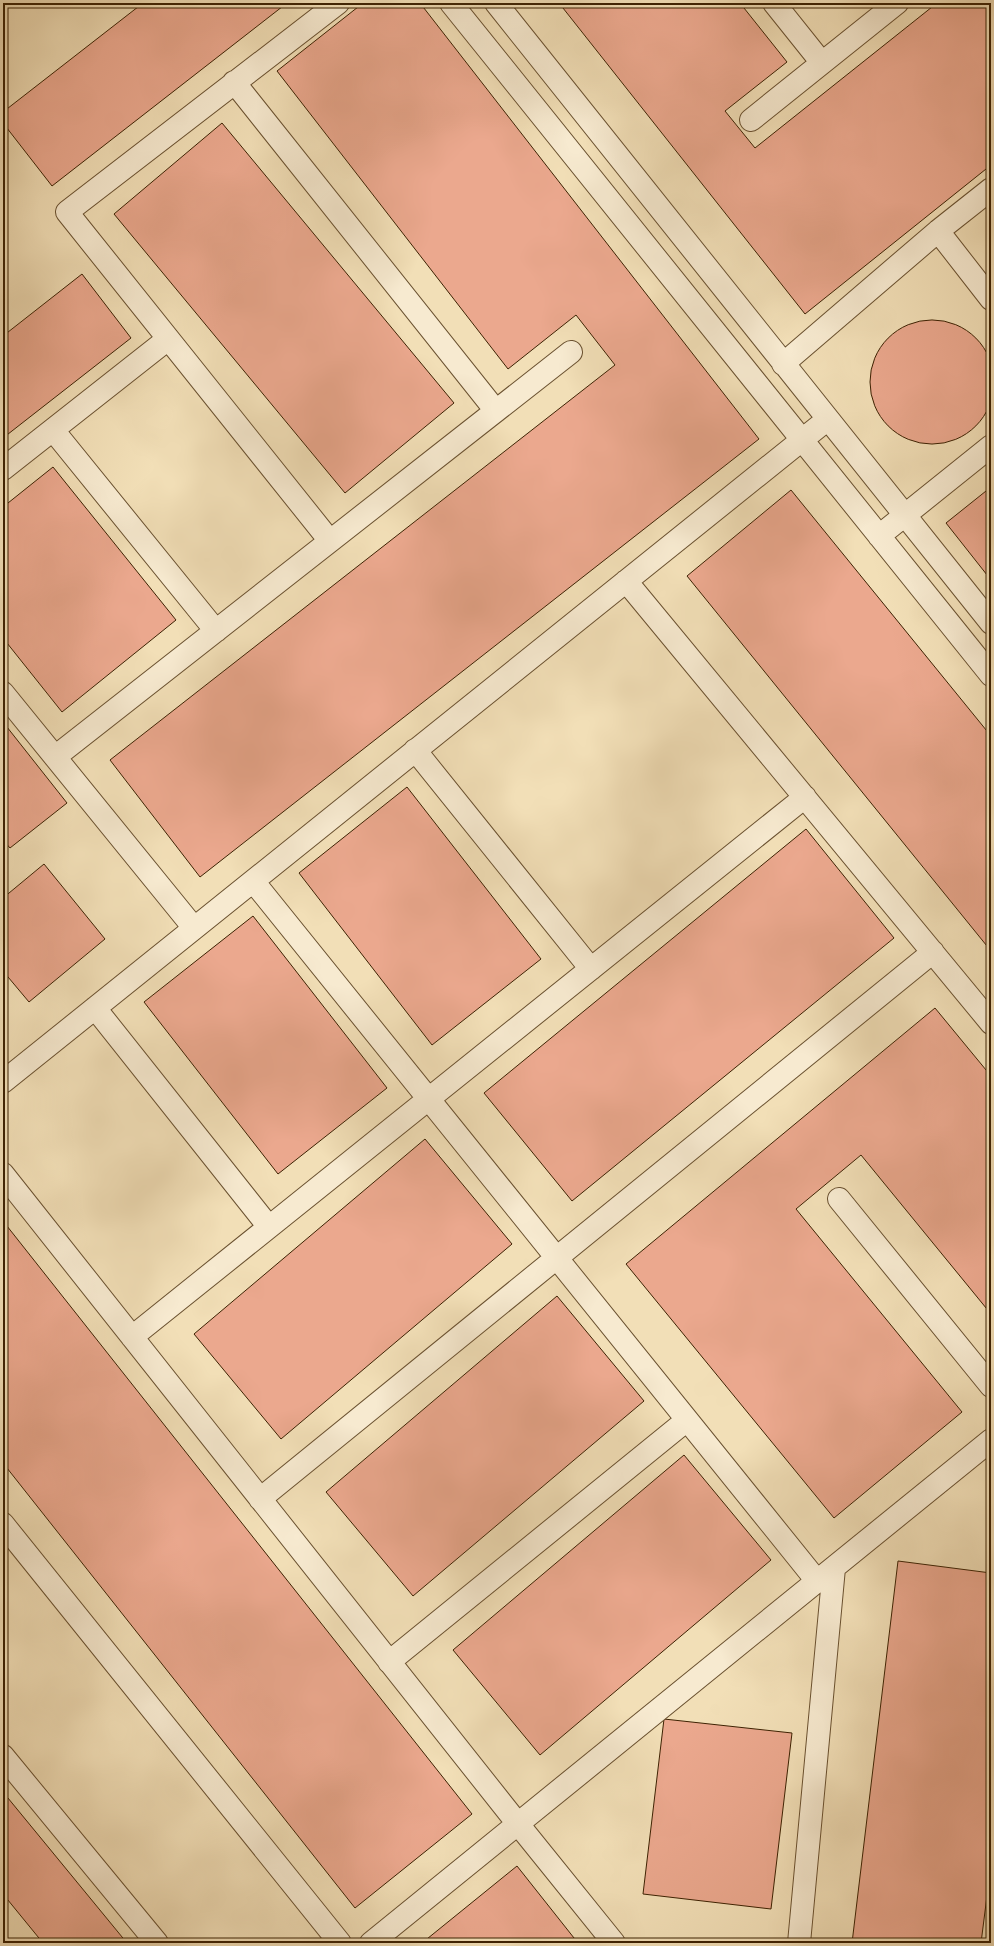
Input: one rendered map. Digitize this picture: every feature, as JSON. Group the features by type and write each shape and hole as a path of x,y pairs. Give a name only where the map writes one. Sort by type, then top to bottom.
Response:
{"street":[{"path":"330,541 67,212 338,3"},
{"path":"451,3 991,675"},
{"path":"496,3 991,624"},
{"path":"774,3 822,63"},
{"path":"751,120 897,3"},
{"path":"234,82 496,411"},
{"path":"783,364 938,232 991,189"},
{"path":"938,232 991,299"},
{"path":"3,469 168,339"},
{"path":"55,757 571,352"},
{"path":"3,1082 828,419"},
{"path":"53,430 216,631"},
{"path":"879,536 991,446"},
{"path":"626,581 991,1023"},
{"path":"3,693 194,928"},
{"path":"415,750 591,969"},
{"path":"132,1337 805,797"},
{"path":"253,881 688,1420 826,1574 799,1943"},
{"path":"260,1499 933,952"},
{"path":"95,1008 268,1227"},
{"path":"3,1174 389,1662 614,1943"},
{"path":"839,1199 991,1386"},
{"path":"389,1662 688,1420"},
{"path":"371,1943 991,1440"},
{"path":"3,1524 340,1943"},
{"path":"3,1756 158,1943"}],"building":[{"path":"143,3 287,3 52,186 3,123 3,112"},
{"path":"363,3 420,3 759,439 200,877 110,760 615,365 576,315 508,369 277,71"},
{"path":"559,3 740,3 787,62 725,111 755,148 937,3 991,3 991,165 805,314"},
{"path":"222,123 454,403 345,493 114,214"},
{"path":"82,274 131,338 3,438 3,336"},
{"path":"938,320 956,324 967,330 980,342 990,358 994,382 990,406 984,417 972,430 950,442 926,444 908,440 897,434 884,422 872,400 870,376 874,358 880,347 892,334 914,322"},
{"path":"53,467 176,620 62,712 3,638 3,507"},
{"path":"991,487 991,580 946,523"},
{"path":"791,490 991,736 991,951 687,576"},
{"path":"3,722 67,803 10,848 3,840"},
{"path":"407,787 541,959 432,1045 299,873"},
{"path":"806,829 894,938 572,1201 484,1093"},
{"path":"44,864 105,939 29,1002 3,971 3,898"},
{"path":"253,916 387,1088 278,1174 144,1002"},
{"path":"935,1008 991,1076 991,1314 861,1155 796,1209 962,1412 834,1518 626,1264"},
{"path":"425,1139 512,1244 281,1439 194,1334"},
{"path":"3,1221 472,1814 355,1908 3,1463"},
{"path":"557,1296 644,1401 413,1596 326,1492"},
{"path":"684,1455 771,1560 540,1755 453,1650"},
{"path":"898,1561 991,1573 991,1864 981,1943 852,1943"},
{"path":"664,1719 792,1733 771,1909 643,1894"},
{"path":"3,1792 127,1943 43,1943 3,1894"},
{"path":"517,1866 578,1943 422,1943"}]}
